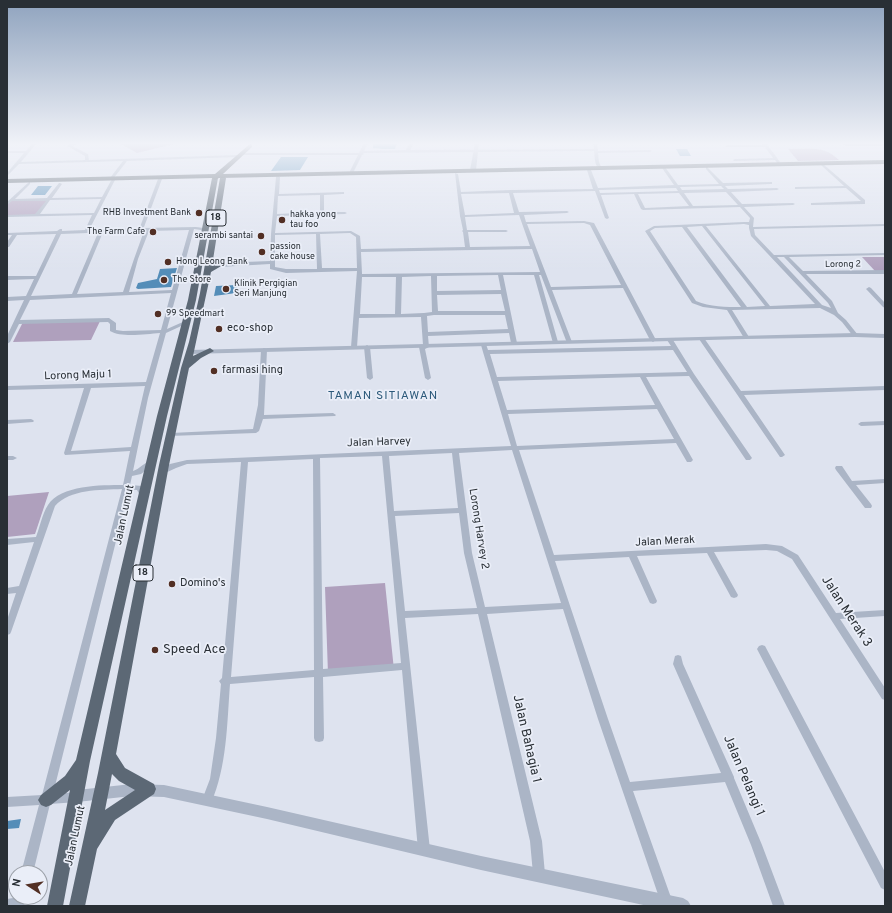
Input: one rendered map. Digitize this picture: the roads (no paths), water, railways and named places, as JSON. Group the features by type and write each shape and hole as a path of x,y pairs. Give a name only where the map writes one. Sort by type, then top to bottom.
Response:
{"main road":[{"name":"Jalan Lumut","path":"77,906 171,435 182,341 218,186"},
{"name":"Jalan Lumut","path":"55,906 84,761 144,495 180,366 191,347 202,300 208,270 219,186"},
{"path":"209,262 219,265"},
{"path":"208,270 219,265"},
{"path":"193,292 201,290 205,285"},
{"path":"190,308 194,302 202,300"},
{"path":"182,341 185,350 191,347 210,351"},
{"path":"180,366 210,351"},
{"path":"87,856 110,815 149,789 120,774 113,766 108,753"},
{"path":"46,800 70,781 84,761"}],"street":[{"path":"7,204 25,186"},
{"path":"37,215 59,186"},
{"path":"87,231 110,186"},
{"path":"142,227 158,186"},
{"path":"277,186 271,262 272,268 276,270 360,269"},
{"path":"457,186 464,232 468,248"},
{"path":"594,186 607,218"},
{"path":"511,194 596,191 669,186"},
{"path":"677,186 692,208"},
{"path":"723,186 752,218 751,226 753,235 820,306"},
{"path":"796,188 847,187 864,202 813,204"},
{"path":"596,191 635,193 777,189"},
{"path":"458,192 558,196"},
{"path":"276,195 342,193"},
{"path":"635,193 642,209 793,204"},
{"path":"322,194 322,214"},
{"path":"511,194 534,247 569,342"},
{"path":"11,200 104,198"},
{"path":"462,216 567,212"},
{"path":"275,215 345,213"},
{"path":"7,216 96,214"},
{"path":"524,223 584,222 592,224 653,340"},
{"path":"836,312 820,306 729,309 702,307 694,302 647,232 654,227 744,223 751,226 885,225"},
{"path":"87,231 174,225"},
{"path":"703,225 768,307"},
{"path":"684,226 745,308"},
{"path":"7,234 192,228 202,229 206,233"},
{"path":"29,865 126,487 133,449 149,384 165,331 192,228"},
{"path":"126,292 147,230"},
{"path":"74,296 101,231"},
{"path":"464,232 506,231"},
{"path":"7,234 14,235 59,232"},
{"path":"7,342 59,232"},
{"path":"318,233 320,270"},
{"path":"273,234 354,233 359,238 360,276 354,347"},
{"path":"7,246 14,235"},
{"path":"359,251 534,247"},
{"path":"773,256 885,254"},
{"path":"785,256 830,302 836,312 855,335"},
{"path":"219,265 271,262"},
{"name":"Lorong 2","path":"801,273 885,272"},
{"path":"536,273 555,342"},
{"path":"360,276 544,273"},
{"path":"500,274 514,344"},
{"path":"434,275 434,313"},
{"path":"398,315 399,276"},
{"path":"7,278 38,277"},
{"path":"549,289 624,286"},
{"path":"869,289 885,306"},
{"path":"7,299 114,294 126,292 175,291"},
{"path":"435,293 504,292"},
{"path":"729,309 746,337"},
{"path":"357,316 424,315 434,313 508,313"},
{"path":"424,315 424,347 428,378"},
{"path":"16,322 101,319 111,321 113,323 113,331 116,332 165,331 175,333 182,341"},
{"path":"165,331 187,322"},
{"path":"425,334 512,332"},
{"path":"485,349 514,344 555,342 855,335 885,336"},
{"path":"702,339 782,455"},
{"path":"670,340 691,374 748,458"},
{"path":"210,351 354,347 485,349 675,348"},
{"path":"366,347 370,378"},
{"path":"485,349 515,449 566,606 648,853 668,904"},
{"path":"171,435 252,432 258,428 261,417 264,350"},
{"path":"495,379 691,374"},
{"path":"642,376 689,460"},
{"name":"Lorong Maju 1","path":"7,388 149,384"},
{"path":"88,386 67,453 133,449"},
{"path":"739,393 885,388"},
{"path":"504,412 660,408"},
{"path":"261,417 333,414"},
{"path":"7,422 31,421"},
{"path":"861,424 885,423"},
{"name":"Jalan Harvey","path":"187,462 678,441"},
{"name":"Lorong Harvey 2","path":"455,451 468,553 482,611"},
{"path":"385,454 424,850"},
{"path":"166,455 171,460 187,462"},
{"path":"316,457 319,738"},
{"path":"207,800 215,779 221,738 224,681 245,460"},
{"path":"163,472 173,466 187,462"},
{"path":"129,474 143,470 152,463"},
{"path":"839,468 868,506"},
{"path":"850,483 885,481"},
{"path":"7,632 51,506 64,495 92,490 126,487 139,488 144,495"},
{"path":"390,514 463,510"},
{"path":"7,542 40,539"},
{"name":"Jalan Merak","path":"551,558 780,548"},
{"name":"Jalan Merak 3","path":"780,548 795,557 885,696"},
{"path":"710,550 734,595"},
{"path":"632,554 653,601"},
{"path":"7,591 22,589"},
{"path":"400,615 566,606"},
{"name":"Jalan Bahagia 1","path":"482,611 536,841 539,874"},
{"path":"834,616 885,613"},
{"path":"762,649 885,884"},
{"name":"Jalan Pelangi 1","path":"678,659 678,664 728,777 779,906"},
{"path":"224,681 405,666"},
{"path":"627,787 728,777"},
{"path":"7,802 46,800 149,789 207,800 424,850 539,874 668,904 683,906"}],"place":[{"name":"RHB Investment Bank","path":"199,213"},
{"name":"hakka yong tau foo","path":"282,220"},
{"name":"The Farm Cafe","path":"153,232"},
{"name":"serambi santai","path":"261,236"},
{"name":"passion cake house","path":"262,252"},
{"name":"Hong Leong Bank","path":"168,262"},
{"name":"The Store","path":"164,280"},
{"name":"Klinik Pergigian Seri Manjung","path":"226,289"},
{"name":"99 Speedmart","path":"158,314"},
{"name":"eco-shop","path":"219,329"},
{"name":"farmasi hing","path":"214,371"},
{"name":"Domino's","path":"172,584"},
{"name":"Speed Ace","path":"155,650"}],"district":[{"name":"TAMAN SITIAWAN","path":"383,397"}]}
